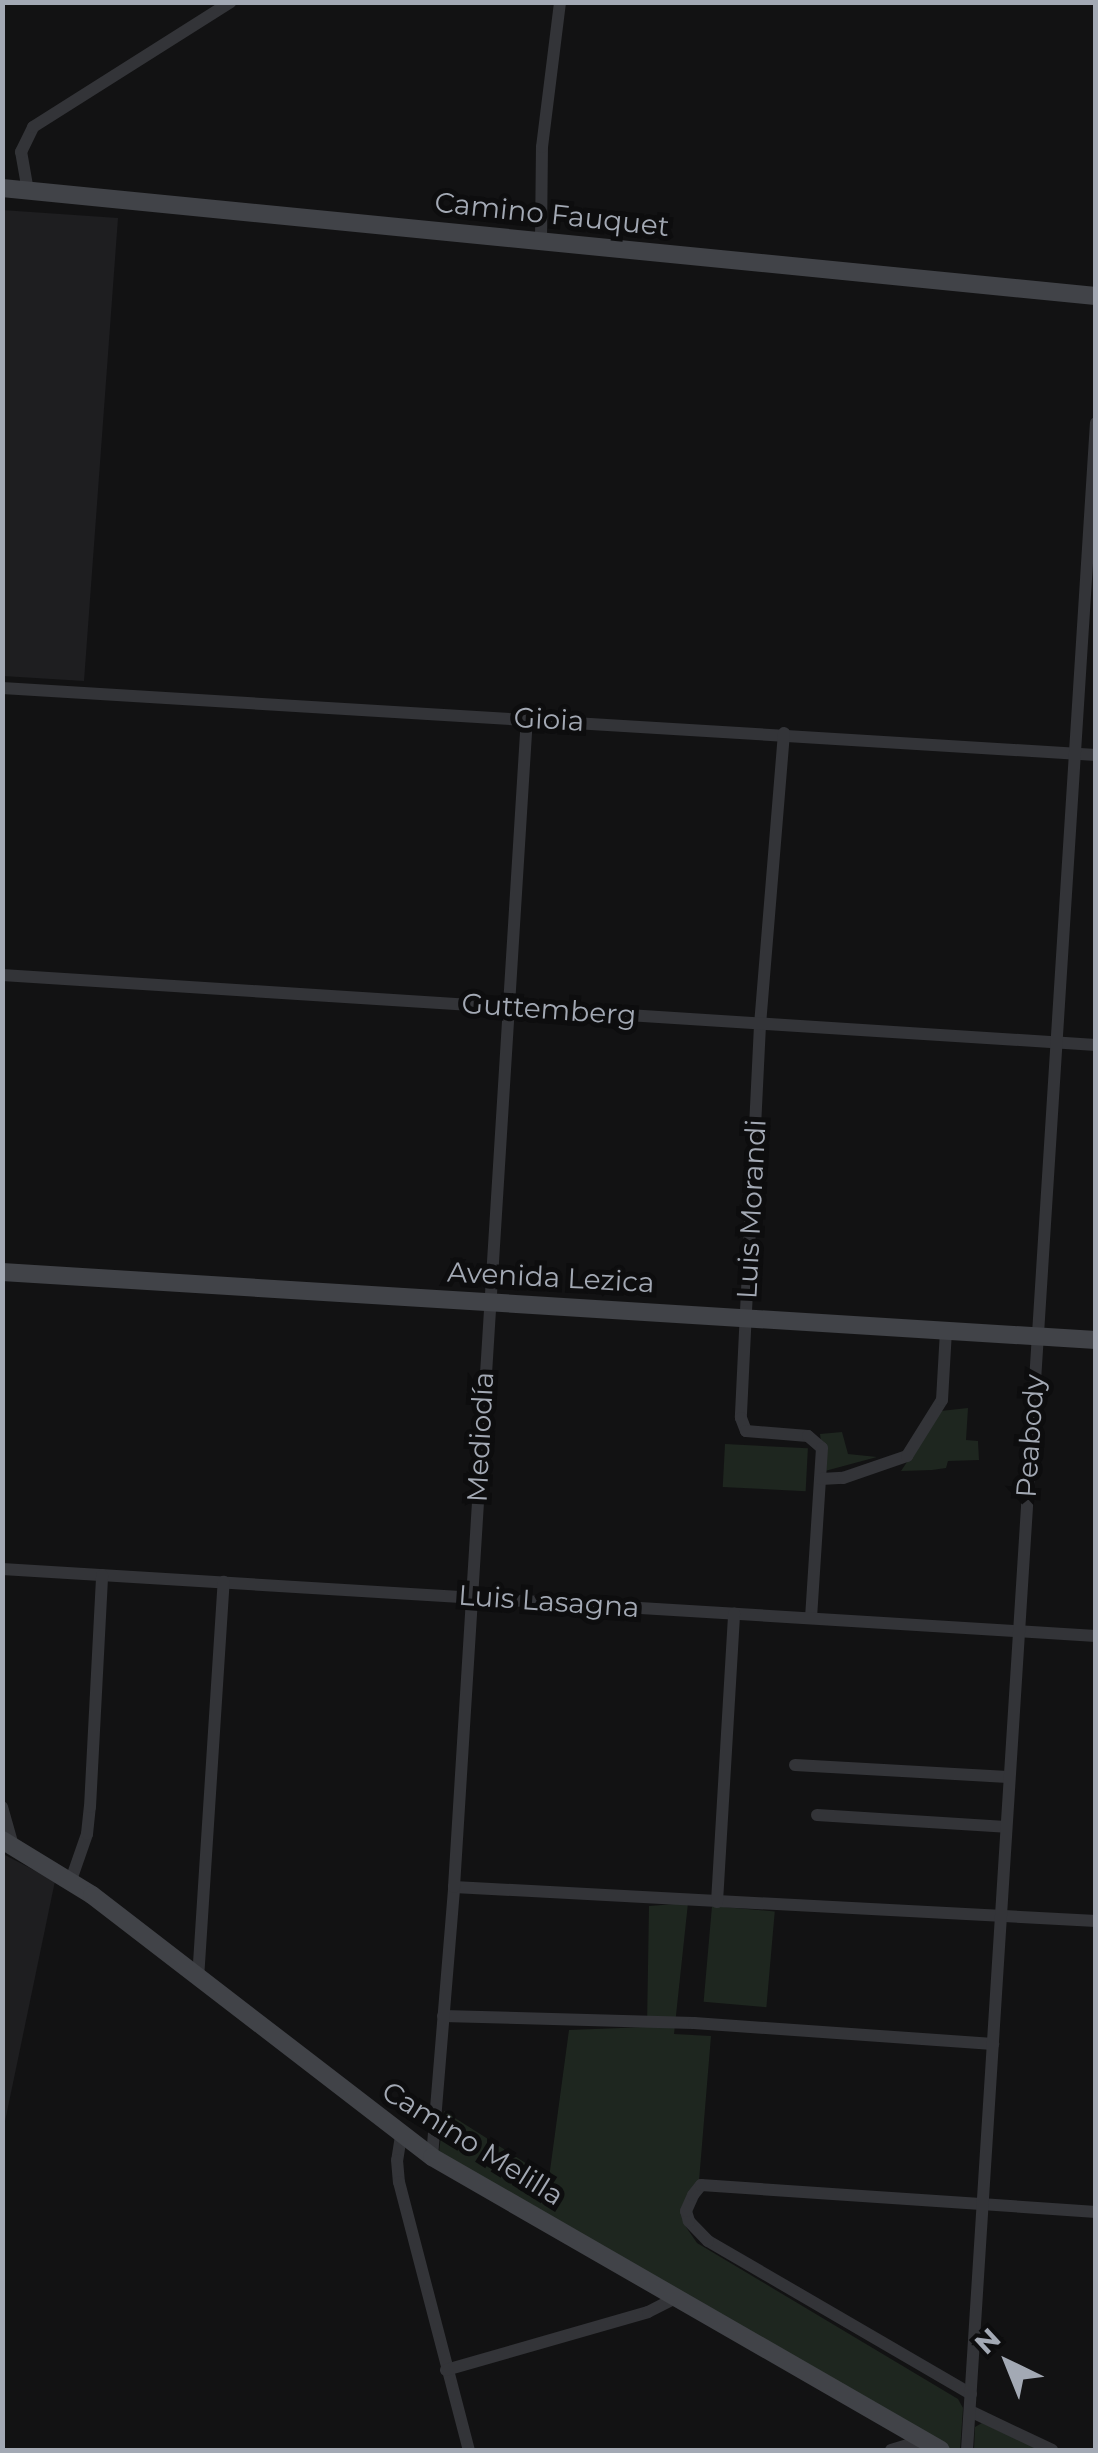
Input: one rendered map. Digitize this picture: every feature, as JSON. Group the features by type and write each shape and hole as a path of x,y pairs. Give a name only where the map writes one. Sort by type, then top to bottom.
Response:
{"street":[{"path":"28,191 22,152 27,132 231,2"},
{"path":"541,240 542,147 560,2"},
{"name":"Camino Fauquet","path":"2,188 1096,296"},
{"name":"Peabody","path":"967,2450 1075,754 1084,547 1096,422"},
{"name":"Gioia","path":"2,688 1096,755"},
{"name":"Mediodía","path":"432,2156 454,1886 527,718"},
{"name":"Luis Morandi","path":"784,733 760,1025 742,1426 746,1430 815,1438 822,1448 812,1618"},
{"name":"Guttemberg","path":"2,975 1096,1045"},
{"name":"Avenida Lezica","path":"2,1272 1096,1340"},
{"path":"821,1479 844,1478 903,1460 942,1400 946,1330"},
{"name":"Luis Lasagna","path":"2,1569 1096,1636"},
{"path":"71,1880 87,1834 90,1807 102,1575"},
{"path":"198,1979 224,1582"},
{"path":"716,1902 734,1613"},
{"path":"795,1765 1008,1778"},
{"path":"2,1807 8,1843"},
{"path":"817,1815 1006,1827"},
{"name":"Camino Melilla","path":"8,1843 71,1880 432,2156 941,2450"},
{"path":"454,1886 1096,1920"},
{"path":"444,2016 694,2024 993,2044"},
{"path":"402,2136 396,2160 399,2182 468,2450"},
{"path":"971,2394 714,2245 696,2231 686,2211 701,2185 1096,2212"},
{"path":"446,2370 648,2312 675,2298"},
{"path":"970,2411 1052,2450"},
{"path":"891,2450 921,2441"}],"shaded area":[{"path":"2,210 118,218 84,681 3,676"},
{"path":"968,1408 966,1440 978,1441 979,1460 948,1461 946,1468 932,1470 901,1471 941,1411"},
{"path":"842,1432 848,1454 877,1457 825,1471 820,1434"},
{"path":"725,1444 808,1448 806,1491 723,1487"},
{"path":"3,1854 55,1881 3,2131"},
{"path":"688,1903 674,2034 711,2036 699,2181 685,2217 686,2227 697,2243 958,2399 963,2408 960,2450 948,2450 439,2152 444,2111 549,2178 569,2030 647,2027 649,1906"},
{"path":"712,1906 775,1911 766,2007 704,2002"},
{"path":"982,2423 1041,2450 974,2450 975,2427"}]}
